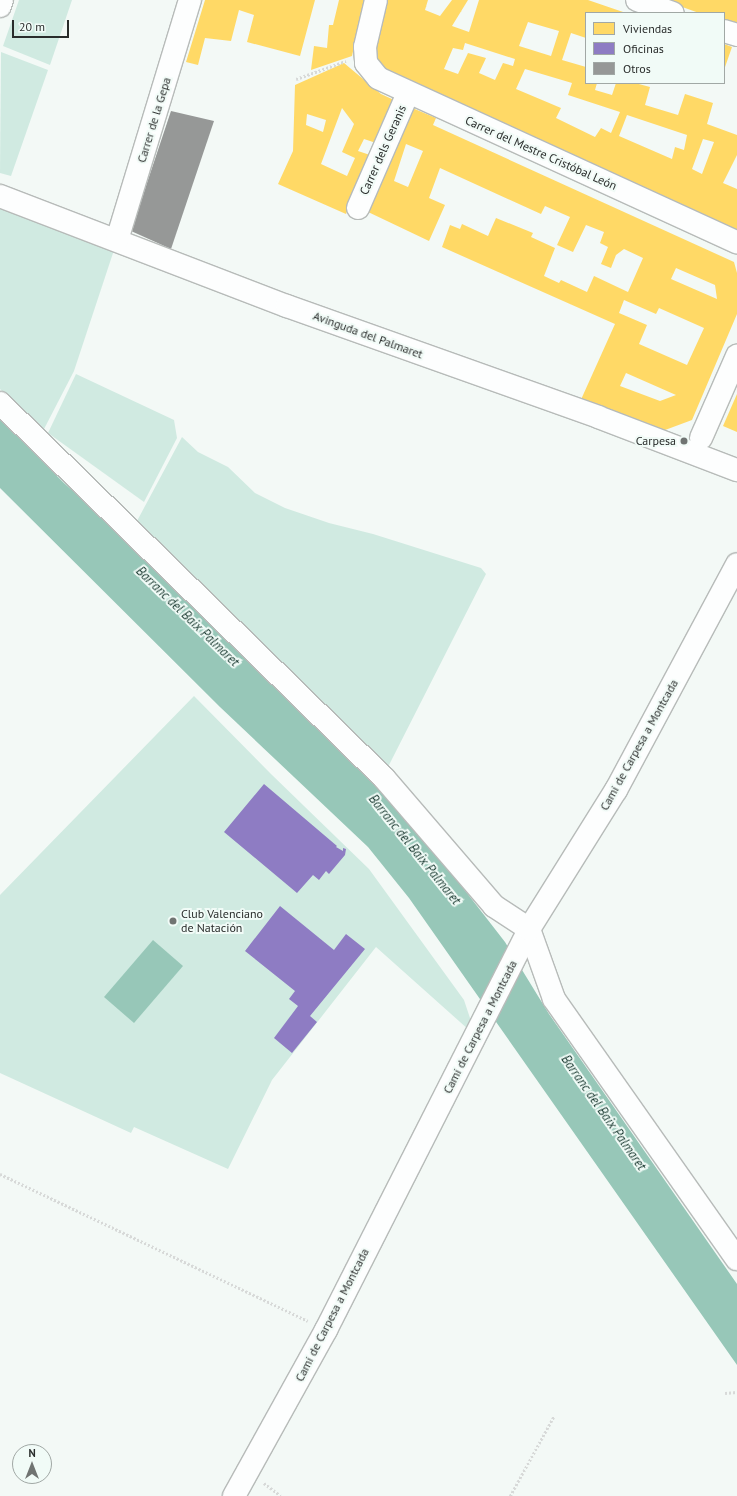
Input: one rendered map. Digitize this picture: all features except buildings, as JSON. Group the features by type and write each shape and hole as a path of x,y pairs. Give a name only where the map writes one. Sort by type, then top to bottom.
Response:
{"street":[{"path":"0,6 2,0"},
{"name":"Carrer de la Gepa","path":"117,240 190,0"},
{"path":"365,53 376,0"},
{"path":"636,0 670,12"},
{"path":"725,31 737,36"},
{"name":"Carrer del Mestre Cristóbal León","path":"365,53 371,72 378,78 737,242"},
{"name":"Carrer dels Geranis","path":"358,208 408,93"},
{"name":"Avinguda del Palmaret","path":"0,196 287,306 598,417 737,470"},
{"path":"701,438 737,356"},
{"path":"0,403 384,778 494,906 526,935 554,999 737,1259"},
{"name":"Camí de Carpesa a Montcada","path":"234,1496 326,1330 485,1019 526,935 616,790 737,564"}],"path":[{"path":"296,79 365,53"},
{"path":"0,1174 326,1330"},
{"path":"725,1393 737,1392"},
{"path":"510,1496 554,1416"}],"shaded area":[{"path":"19,0 72,0 50,65 3,46"},
{"path":"1,52 48,70 11,176 0,173"},
{"path":"0,208 114,250 74,371 43,431 0,389"},
{"path":"76,374 174,420 177,438 144,502 48,433"},
{"path":"182,437 198,452 228,467 255,493 285,508 329,523 373,534 481,568 486,574 388,767 137,521"},
{"name":"Club Valenciano de Natación","path":"194,696 271,774 369,869 464,1000 471,1021 469,1030 376,947 272,1080 228,1169 134,1127 131,1133 0,1073 0,895"}],"water":[{"name":"Barranc del Baix Palmaret","path":"0,419 64,483 136,548 212,626 401,811 439,857 505,942 549,1014 737,1284 737,1365 409,898 368,847 220,707 0,488"},
{"path":"153,940 183,966 134,1023 104,997"}],"place":[{"name":"Carpesa","path":"684,441"},
{"name":"Club Valenciano de Natación","path":"173,921"}]}
